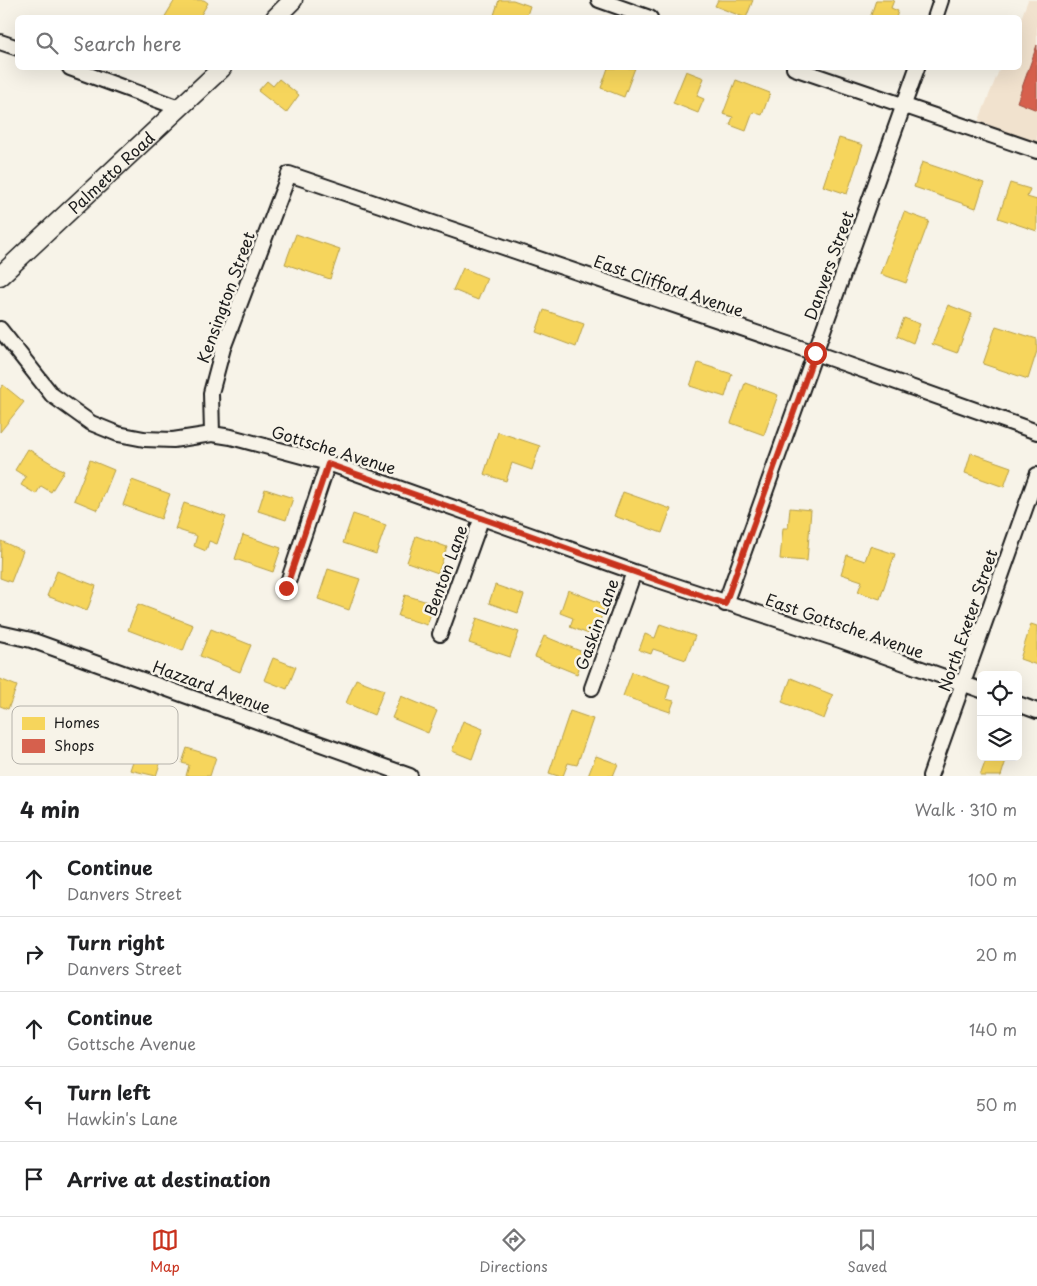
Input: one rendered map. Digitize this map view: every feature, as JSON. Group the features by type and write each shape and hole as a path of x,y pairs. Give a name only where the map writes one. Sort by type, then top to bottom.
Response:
{"street":[{"path":"278,15 293,0"},
{"path":"599,0 642,15"},
{"path":"936,15 941,0"},
{"path":"0,42 15,47"},
{"path":"75,70 179,108"},
{"name":"Palmetto Road","path":"0,276 220,70"},
{"path":"800,70 1037,152"},
{"name":"Danvers Street","path":"725,604 916,70"},
{"name":"East Clifford Avenue","path":"289,174 815,353 1037,432"},
{"name":"Kensington Street","path":"212,434 211,393 222,348 289,174"},
{"name":"Gottsche Avenue","path":"0,329 52,394 91,423 118,434 144,440 173,440 212,434 231,437 328,464 725,604"},
{"path":"286,588 328,464"},
{"name":"North Exeter Street","path":"930,776 1037,474"},
{"name":"Benton Lane","path":"440,634 482,517"},
{"name":"Gaskin Lane","path":"592,688 634,572"},
{"name":"East Gottsche Avenue","path":"725,604 840,640 977,689"},
{"name":"Hazzard Avenue","path":"0,633 31,640 410,776"},
{"path":"1022,705 1037,711"}],"shaded area":[{"path":"1028,0 1037,0 1037,152 975,130 999,70 1022,70 1022,16"}],"building: Homes":[{"path":"175,0 204,0 208,3 201,15 166,15"},
{"path":"499,0 513,0 530,6 527,15 494,15"},
{"path":"718,0 753,0 747,15 738,15 715,6"},
{"path":"876,0 894,0 891,8 898,11 897,15 871,15"},
{"path":"607,70 634,70 624,97 601,88"},
{"path":"686,71 704,78 697,96 704,99 698,113 673,103"},
{"path":"279,79 299,95 286,113 258,91 267,81 273,86"},
{"path":"736,80 770,93 762,115 753,112 746,131 730,125 733,117 723,114"},
{"path":"839,138 863,145 847,194 823,186"},
{"path":"922,162 984,183 976,208 914,187"},
{"path":"1010,183 1030,189 1027,197 1037,200 1037,231 998,218"},
{"path":"904,212 929,221 906,283 881,274"},
{"path":"296,234 340,249 330,279 285,264"},
{"path":"463,268 487,278 478,300 453,290"},
{"path":"948,305 972,314 957,353 932,344"},
{"path":"544,310 584,324 576,347 536,332"},
{"path":"904,318 920,324 913,343 897,336"},
{"path":"996,326 1037,339 1037,351 1028,379 983,364"},
{"path":"698,363 732,374 725,397 690,386"},
{"path":"745,383 778,395 764,435 731,423"},
{"path":"3,385 24,402 0,432 0,389"},
{"path":"498,432 540,446 532,470 512,463 506,481 484,474"},
{"path":"28,449 64,471 51,492 41,486 36,494 21,485 26,477 15,470"},
{"path":"971,453 1011,467 1004,487 965,473"},
{"path":"90,460 114,470 98,510 74,500"},
{"path":"132,480 170,494 161,519 123,505"},
{"path":"265,489 293,498 286,520 258,511"},
{"path":"623,492 671,509 662,533 614,516"},
{"path":"184,503 226,517 217,544 209,541 206,551 194,546 197,536 175,529"},
{"path":"790,508 811,510 807,561 780,559 783,528 788,528"},
{"path":"353,514 386,525 376,554 343,543"},
{"path":"243,535 281,548 273,572 235,559"},
{"path":"416,536 447,547 438,573 407,562"},
{"path":"1,541 23,551 11,582 0,578"},
{"path":"870,546 895,554 880,599 858,592 862,581 841,574 847,555 865,561"},
{"path":"328,569 360,579 349,610 318,599"},
{"path":"57,571 96,586 87,611 47,596"},
{"path":"495,585 524,595 518,613 489,603"},
{"path":"568,590 606,605 594,636 570,627 573,618 560,613"},
{"path":"405,595 434,604 427,625 398,616"},
{"path":"138,604 193,625 183,651 128,630"},
{"path":"477,618 519,632 510,657 469,643"},
{"path":"660,624 695,636 686,660 653,649 651,654 639,650 645,634 655,638"},
{"path":"1031,624 1037,626 1037,665 1020,659"},
{"path":"211,629 251,645 240,672 200,656"},
{"path":"544,636 585,653 577,674 535,657"},
{"path":"273,658 296,667 287,689 264,680"},
{"path":"632,672 670,685 666,699 674,701 670,712 623,696"},
{"path":"791,678 833,695 824,719 782,702"},
{"path":"0,679 17,686 8,709 0,706"},
{"path":"356,679 384,690 374,715 346,703"},
{"path":"401,696 437,711 428,733 392,718"},
{"path":"570,711 593,719 577,765 568,763 563,776 558,776 549,773"},
{"path":"463,721 483,729 472,759 452,751"},
{"path":"187,748 216,757 210,776 186,776 189,765 182,763"},
{"path":"596,756 618,764 613,776 588,776"},
{"path":"986,761 1006,761 1001,776 980,776"},
{"path":"132,764 160,764 156,776 130,770"}],"building: Shops":[{"path":"1037,45 1037,110 1017,102"}],"route":[{"path":"286,588 328,464 725,604 815,353"}]}
